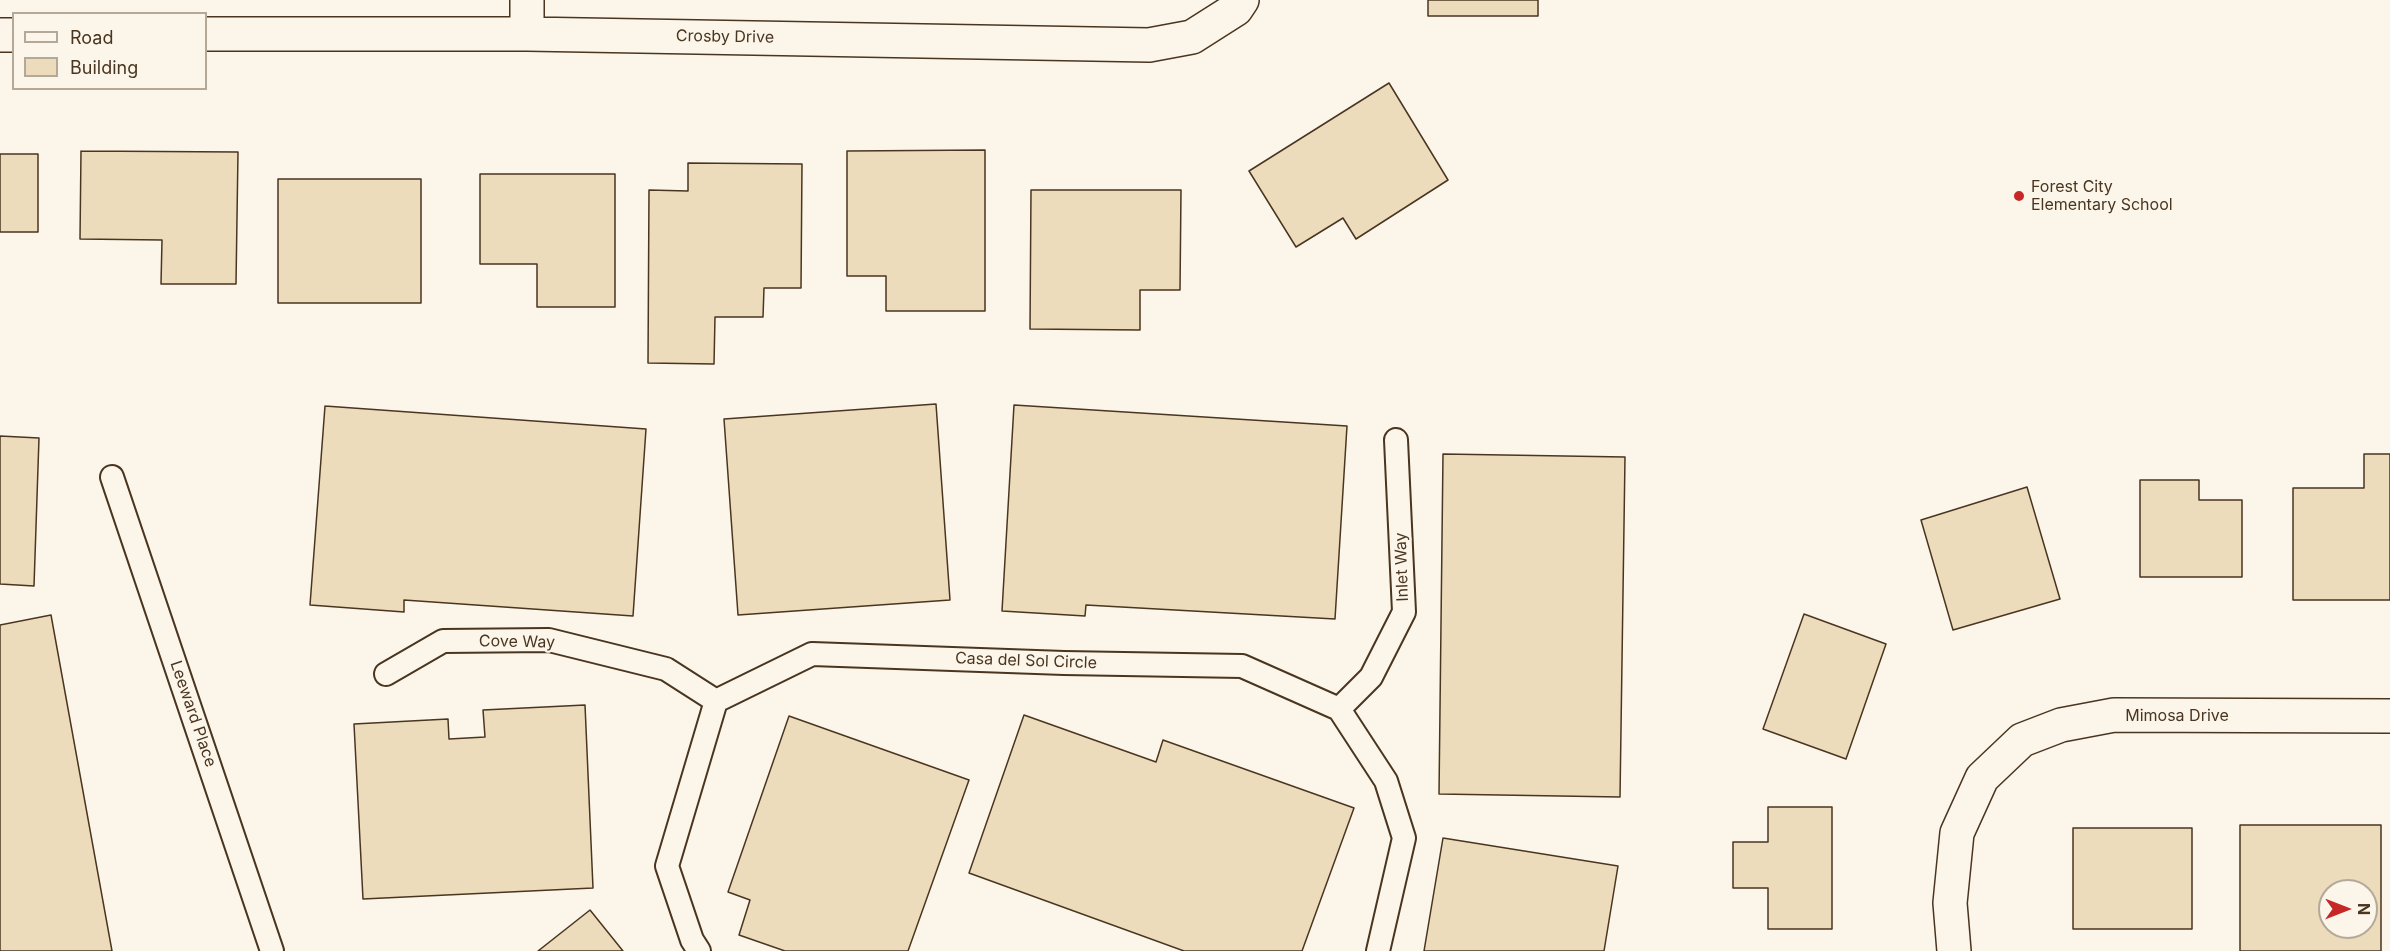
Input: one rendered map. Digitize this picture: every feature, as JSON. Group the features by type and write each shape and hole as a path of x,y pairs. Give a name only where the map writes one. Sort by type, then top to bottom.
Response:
{"street":[{"path":"527,0 527,34"},
{"name":"Crosby Drive","path":"207,34 527,34 1149,45 1192,37 1239,5"},
{"name":"Mimosa Drive","path":"1954,951 1950,903 1957,833 1982,778 2022,740 2061,725 2114,715 2390,716"}],"lane":[{"name":"Inlet Way","path":"1340,709 1371,676 1404,612 1396,440"},
{"name":"Leeward Place","path":"112,477 272,951"},
{"name":"Cove Way","path":"386,674 443,641 549,640 666,669 716,701"},
{"name":"Casa del Sol Circle","path":"716,701 813,654 1064,663 1242,666 1340,709"},
{"path":"699,951 692,940 667,866 716,701"},
{"path":"1340,709 1386,781 1404,838 1378,951"}],"building":[{"path":"1428,0 1538,0 1538,16 1428,16"},
{"path":"1389,83 1448,180 1356,239 1343,218 1296,247 1249,171"},
{"path":"985,150 985,311 886,311 886,276 847,276 847,151"},
{"path":"81,151 238,152 236,284 161,284 162,240 80,239"},
{"path":"0,154 38,154 38,232 0,232"},
{"path":"688,163 802,164 801,288 764,288 763,317 715,317 714,364 648,363 649,190 688,191"},
{"path":"480,174 615,174 615,307 537,307 537,264 480,264"},
{"path":"278,179 421,179 421,303 278,303"},
{"path":"1031,190 1181,190 1180,290 1140,290 1140,330 1030,329"},
{"path":"936,404 950,600 738,615 724,419"},
{"path":"1014,405 1347,426 1335,619 1086,605 1085,616 1002,611"},
{"path":"325,406 646,429 633,616 404,600 404,612 310,605"},
{"path":"0,436 39,438 34,586 0,584"},
{"path":"1443,454 1625,457 1620,797 1439,794"},
{"path":"2364,454 2390,454 2390,600 2293,600 2293,488 2364,488"},
{"path":"2140,480 2199,480 2199,500 2242,500 2242,577 2140,577"},
{"path":"2027,487 2060,599 1953,630 1921,520"},
{"path":"1804,614 1886,644 1846,759 1763,729"},
{"path":"51,615 112,951 0,951 0,625"},
{"path":"585,705 593,888 363,899 354,724 448,719 449,739 485,737 483,710"},
{"path":"1024,715 1156,762 1163,740 1354,808 1302,951 1184,951 969,873"},
{"path":"789,716 969,780 908,951 785,951 739,935 750,900 728,892"},
{"path":"1768,807 1832,807 1832,929 1768,929 1768,888 1733,888 1733,842 1768,842"},
{"path":"2240,825 2381,825 2381,951 2240,951"},
{"path":"2073,828 2192,828 2192,929 2073,929"},
{"path":"1443,838 1618,866 1604,951 1424,951"},
{"path":"590,910 623,951 538,951"}],"place":[{"name":"Forest City Elementary School","path":"2019,196"}]}
